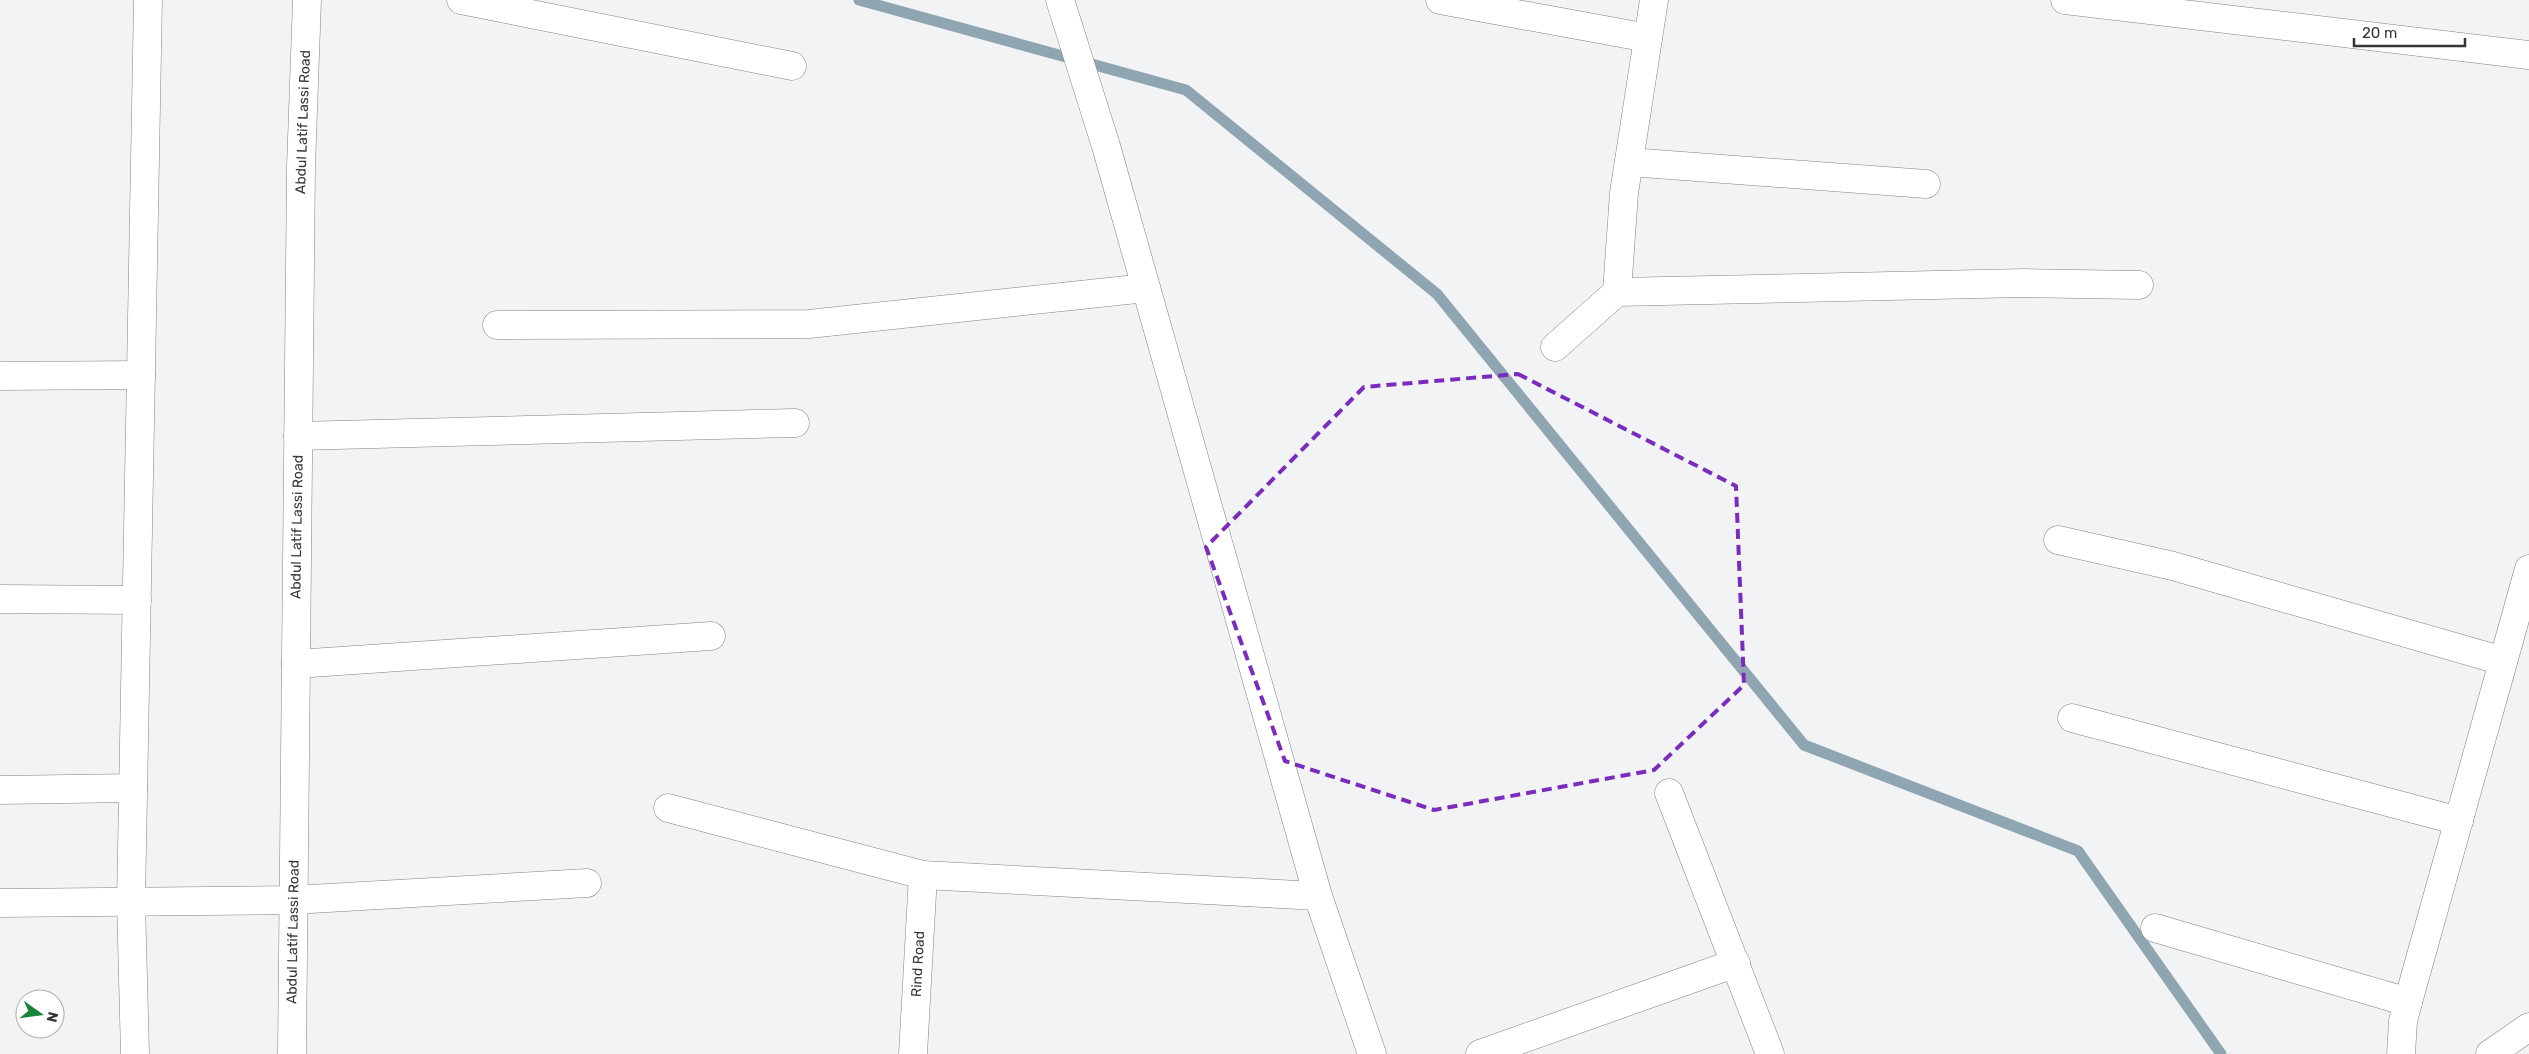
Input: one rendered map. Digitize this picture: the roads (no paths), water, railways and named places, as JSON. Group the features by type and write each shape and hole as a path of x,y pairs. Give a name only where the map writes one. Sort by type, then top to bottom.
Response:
{"street":[{"path":"136,1054 131,902 148,0"},
{"name":"Abdul Latif Lassi Road","path":"292,1054 301,167 308,0"},
{"path":"461,0 792,66"},
{"path":"1440,0 1648,38"},
{"path":"1617,292 1624,193 1654,0"},
{"path":"2065,0 2529,55"},
{"path":"1063,8 1106,146 1318,896 1372,1054"},
{"path":"1629,162 1926,184"},
{"path":"1556,347 1617,292 2024,283 2138,284"},
{"path":"497,325 809,324 1146,288"},
{"path":"0,376 141,375"},
{"path":"298,436 795,423"},
{"path":"2058,540 2173,566 2503,661"},
{"path":"2402,1054 2403,1021 2529,569"},
{"path":"0,599 137,600"},
{"path":"296,664 711,636"},
{"path":"2072,718 2459,821"},
{"path":"0,790 133,788"},
{"path":"1669,793 1770,1054"},
{"path":"668,808 923,875 1318,896"},
{"name":"Rind Road","path":"912,1054 923,875"},
{"path":"0,903 293,900 588,883"},
{"path":"2155,928 2408,1002"},
{"path":"1480,1054 1736,963"},
{"path":"2490,1054 2529,1027"}],"waterway":[{"path":"859,0 1186,90 1437,294 1804,745 2078,851 2221,1054"}]}
